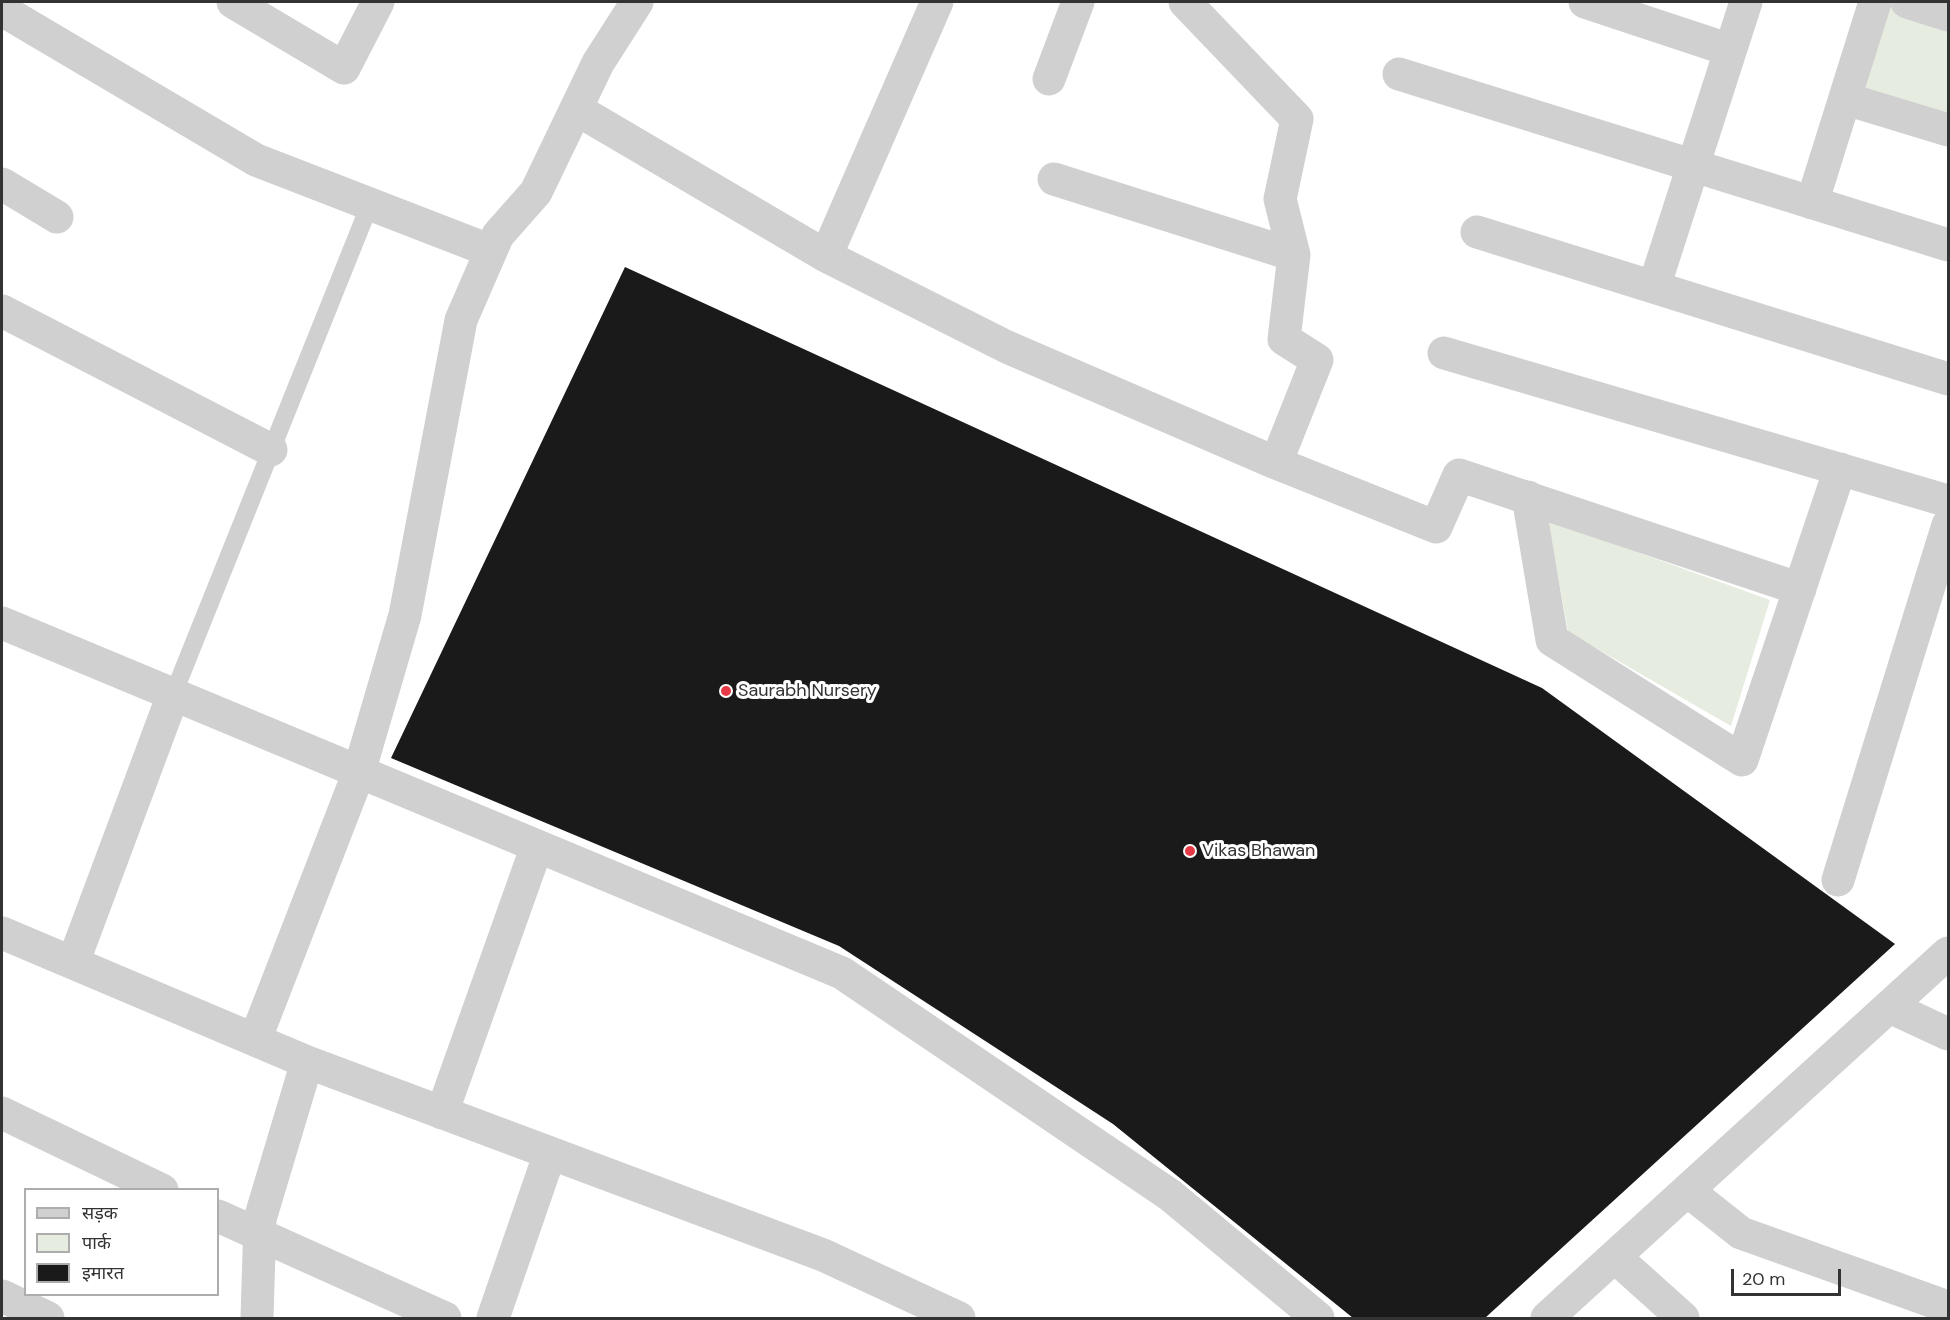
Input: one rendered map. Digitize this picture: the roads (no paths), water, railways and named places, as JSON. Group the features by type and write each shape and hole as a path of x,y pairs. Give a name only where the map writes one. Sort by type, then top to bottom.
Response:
{"street":[{"path":"234,2 344,68 378,2"},
{"path":"255,1040 359,772 405,615 461,320 498,235 536,192 598,63 637,2"},
{"path":"826,256 937,2"},
{"path":"1049,79 1078,2"},
{"path":"1185,2 1297,119 1280,199 1294,255 1284,339 1317,360 1276,463"},
{"path":"1585,2 1730,50"},
{"path":"1654,287 1746,2"},
{"path":"1812,203 1875,2"},
{"path":"1907,2 1948,15"},
{"path":"2,10 256,160 491,251"},
{"path":"1399,74 1948,245"},
{"path":"1846,99 1948,130"},
{"path":"576,109 826,256 1006,347 1276,463 1436,527 1459,474 1800,590"},
{"path":"1054,179 1294,255"},
{"path":"2,184 57,217"},
{"path":"1478,232 1948,379"},
{"path":"2,312 271,450"},
{"path":"1444,352 1948,501"},
{"path":"1528,497 1552,640 1743,760 1840,469"},
{"path":"1838,880 1948,525"},
{"path":"2,623 842,973 1170,1196 1318,1318"},
{"path":"73,963 173,695"},
{"path":"442,1113 537,846"},
{"path":"2,933 307,1062 823,1255 959,1318"},
{"path":"1547,1318 1948,953"},
{"path":"1890,1007 1948,1034"},
{"path":"257,1318 260,1219 307,1062"},
{"path":"2,1113 158,1188"},
{"path":"493,1318 550,1153"},
{"path":"1688,1191 1741,1233 1948,1307"},
{"path":"219,1216 445,1318"},
{"path":"1616,1257 1683,1318"},
{"path":"2,1296 48,1318"}],"lane":[{"path":"173,695 370,204"}],"place":[{"name":"Saurabh Nursery","path":"726,691"},
{"name":"Vikas Bhawan","path":"1190,851"}]}
